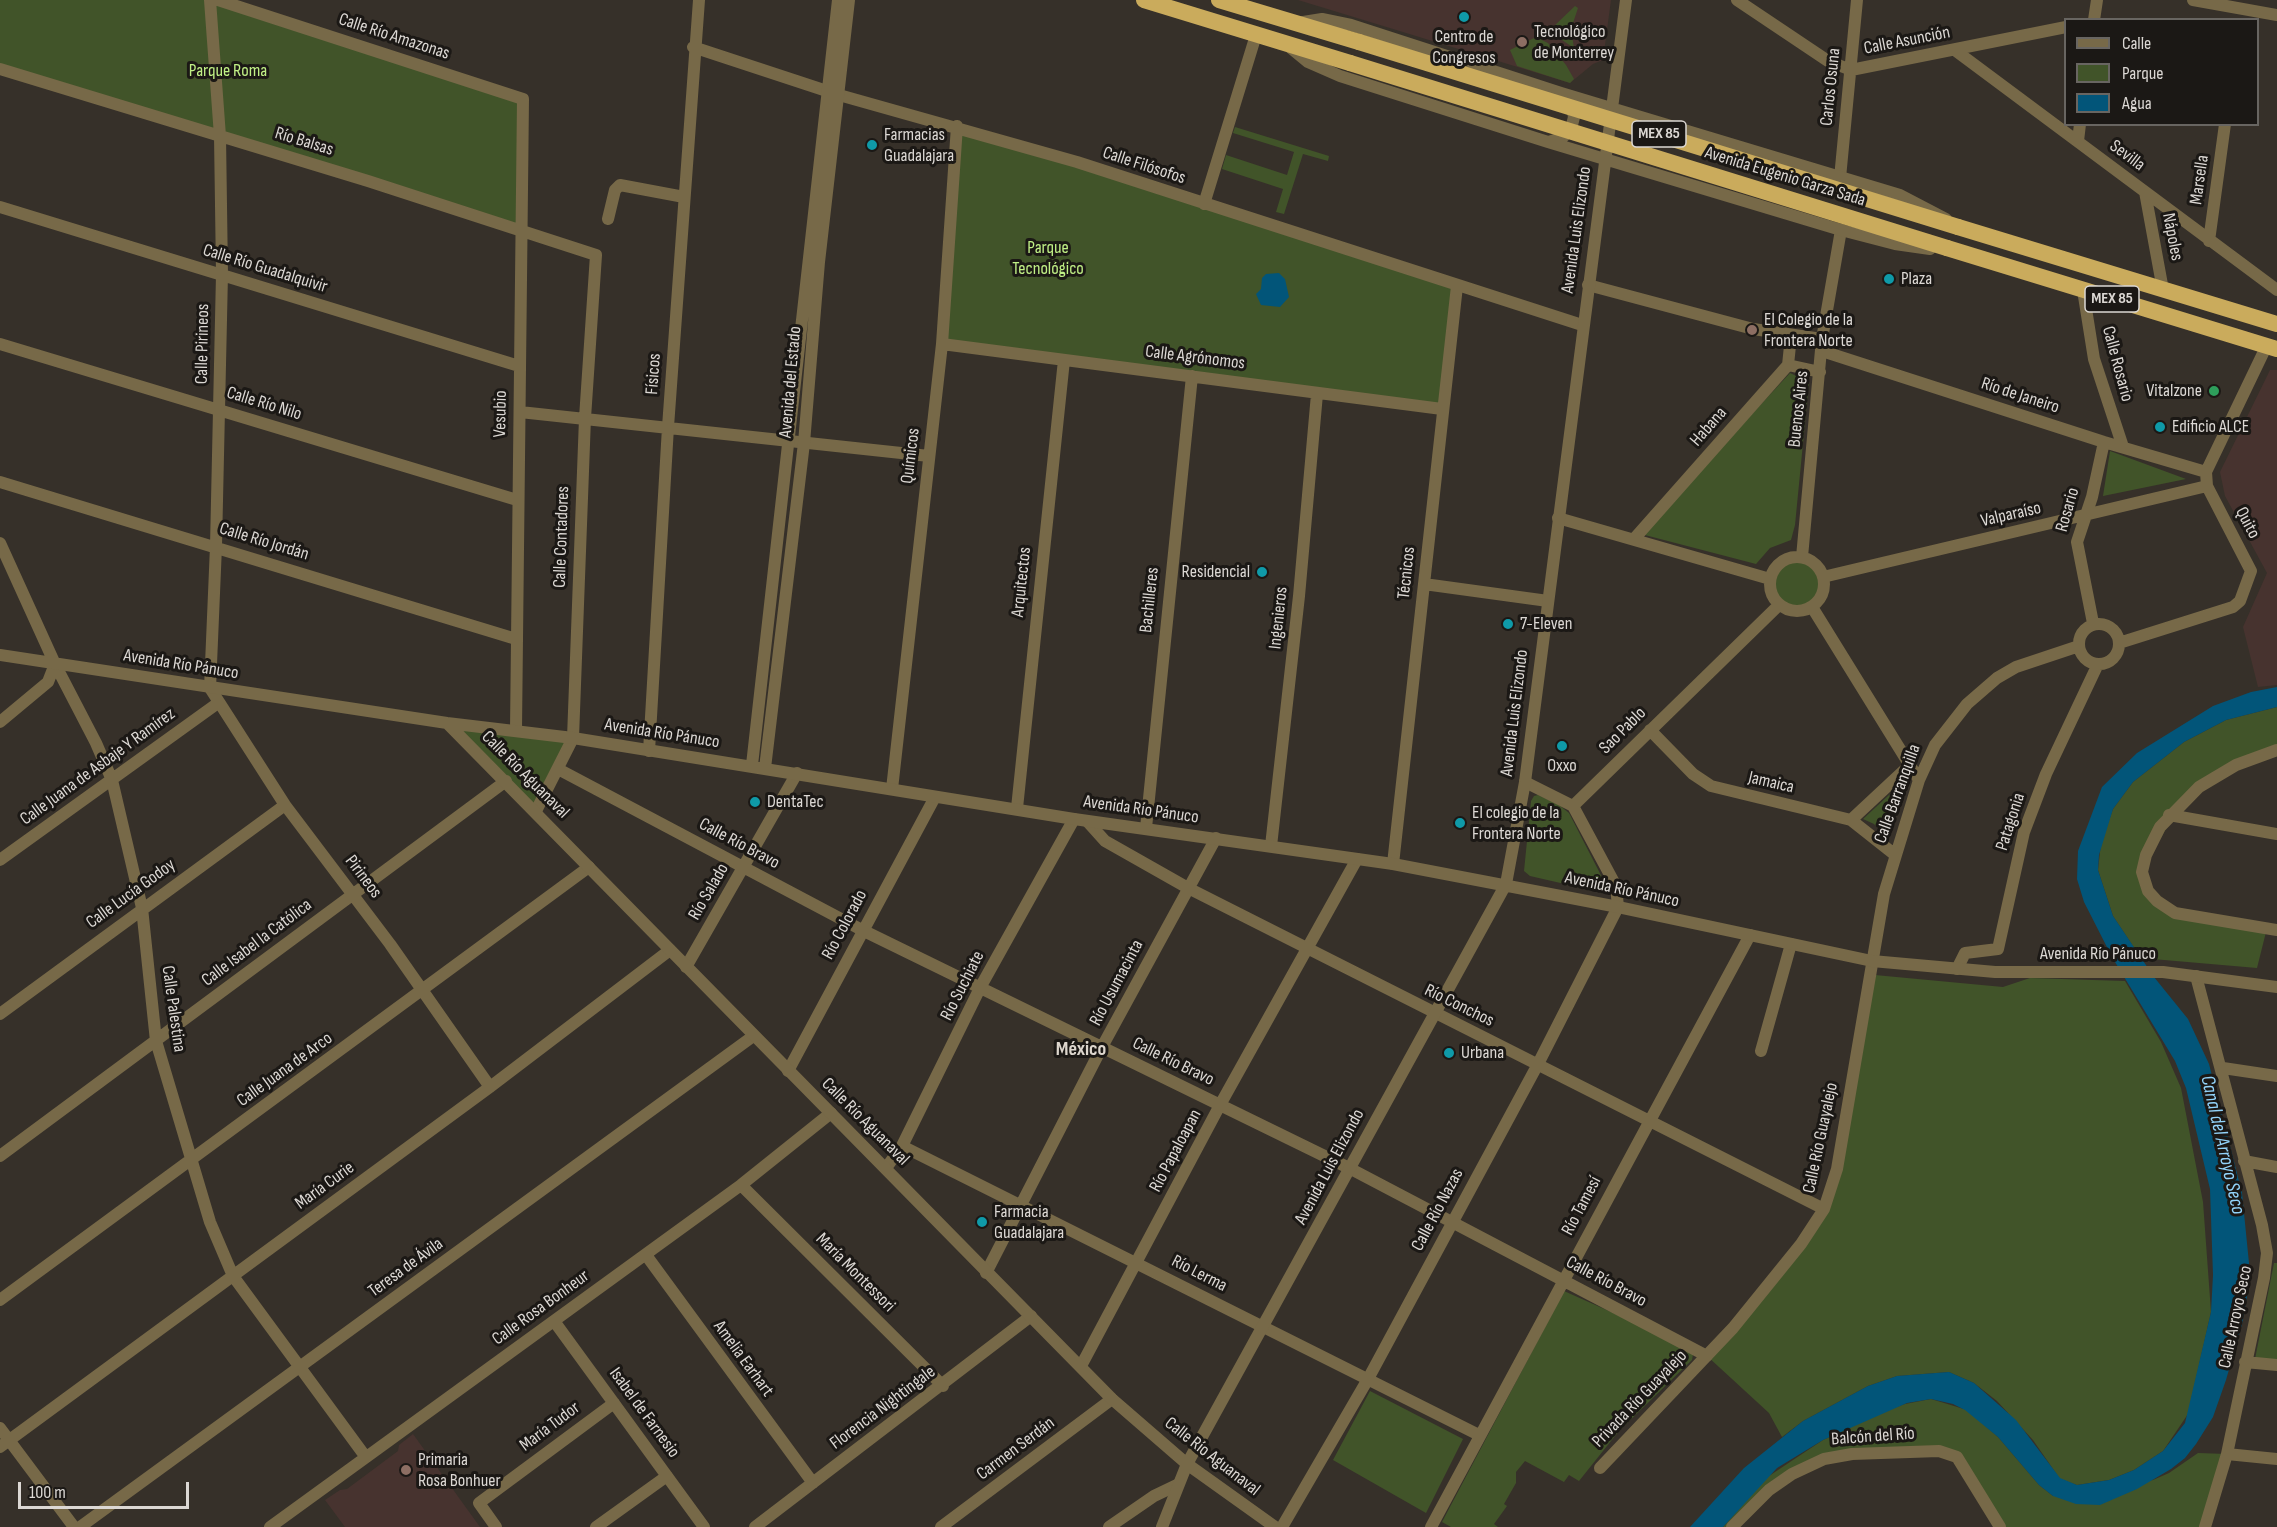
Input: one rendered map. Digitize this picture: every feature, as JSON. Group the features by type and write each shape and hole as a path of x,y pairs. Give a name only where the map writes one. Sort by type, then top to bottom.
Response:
{"highway":[{"name":"Avenida Eugenio Garza Sada","path":"1144,0 2272,347"},
{"name":"Avenida Eugenio Garza Sada","path":"1219,0 2277,324"}],"street":[{"name":"Calle Pirineos","path":"210,0 220,136 222,274 220,410 210,688"},
{"name":"Calle Río Amazonas","path":"218,0 524,99"},
{"name":"Físicos","path":"649,752 693,46 699,0"},
{"name":"Avenida del Estado","path":"758,766 804,443 833,93 838,0"},
{"name":"Avenida del Estado","path":"758,766 789,442 833,93 849,0"},
{"name":"Avenida Luis Elizondo","path":"1162,1527 1187,1464 1506,884 1525,782 1582,324 1626,0"},
{"name":"Calle Asunción","path":"1737,0 1828,61 1851,70 1956,51 2064,27"},
{"name":"Carlos Osuna","path":"1840,178 1857,0"},
{"path":"2094,18 2097,0"},
{"path":"2193,0 2277,15"},
{"path":"1295,23 1322,19 1342,23 1561,93 1679,127 1916,201 1960,228"},
{"path":"1204,204 1256,35"},
{"path":"1287,44 1308,62 1340,76 1667,179 1841,230 1895,243 1948,248"},
{"name":"Calle Filósofos","path":"693,46 833,93 957,126 1582,324"},
{"name":"Sevilla","path":"1956,51 2277,290"},
{"name":"Río Balsas","path":"0,69 596,255"},
{"path":"1548,142 1562,138 1573,123 1573,106 1561,93"},
{"name":"Vesubio","path":"516,730 520,230 524,99"},
{"name":"Químicos","path":"892,789 942,345 957,126"},
{"path":"2078,141 2080,126"},
{"name":"Marsella","path":"2210,241 2225,126"},
{"path":"1667,179 1653,163 1652,143 1660,132 1679,127"},
{"path":"608,219 615,190 620,185 684,197"},
{"name":"Nápoles","path":"2145,192 2163,290"},
{"name":"Calle Río Guadalquivir","path":"0,207 519,366"},
{"name":"Buenos Aires","path":"1802,557 1822,345 1841,230"},
{"name":"Calle Contadores","path":"536,811 573,738 585,418 596,255"},
{"name":"Río de Janeiro","path":"1588,285 1822,345 2104,442 2206,472"},
{"name":"Técnicos","path":"1393,864 1442,409 1458,286"},
{"name":"Calle Rosario","path":"2083,290 2094,359 2123,447"},
{"path":"1791,336 1788,365 1820,372"},
{"name":"Calle Río Nilo","path":"0,344 517,500"},
{"name":"Calle Agrónomos","path":"942,345 1442,409"},
{"name":"Quito","path":"2119,643 2233,607 2240,601 2251,571 2207,486 2206,472 2272,347"},
{"name":"Arquitectos","path":"1017,808 1064,360"},
{"name":"Habana","path":"1634,539 1788,365"},
{"name":"Bachilleres","path":"1146,828 1192,376"},
{"name":"Ingenieros","path":"1271,846 1299,596 1317,394"},
{"path":"520,412 929,456"},
{"name":"Rosario","path":"2093,623 2077,548 2083,517 2092,497 2104,442"},
{"name":"Calle Río Jordán","path":"0,482 516,639"},
{"name":"Valparaíso","path":"1823,577 2207,486"},
{"path":"1558,518 1770,579"},
{"name":"Calle Palestina","path":"0,543 55,664 96,742 112,780 142,908 156,1041 210,1222 233,1276 365,1456"},
{"path":"1792,557 1802,557 1812,561 1823,577 1824,588 1820,598 1812,607 1801,611 1789,610 1779,605 1770,588 1770,579 1782,562 1792,557"},
{"path":"1424,584 1548,601"},
{"name":"Sao Pablo","path":"1573,806 1779,605"},
{"path":"1812,607 1918,780"},
{"path":"2093,623 2108,625 2114,630 2119,643 2117,654 2109,662 2098,664 2089,662 2082,655 2079,646 2080,637 2093,623"},
{"name":"Calle Barranquilla","path":"1872,961 1894,854 1918,780 1945,730 1967,704 1997,678 2016,667 2079,646"},
{"name":"Avenida Río Pánuco","path":"0,655 447,723 573,738 649,752 758,766 1074,819 1393,864 1506,884 1872,961 1995,972 2163,972 2277,987"},
{"path":"0,722 48,682 55,664"},
{"name":"Patagonia","path":"1957,969 1965,953 1998,949 2025,832 2046,774 2098,664"},
{"name":"Pirineos","path":"210,688 285,805 354,894 490,1087"},
{"name":"Calle Juana de Asbaje Y Ramírez","path":"0,860 218,703"},
{"name":"Calle Río Aguanaval","path":"447,723 536,811 752,1036 886,1168 986,1273 1112,1399 1187,1464 1275,1527"},
{"name":"Jamaica","path":"1650,730 1693,774 1712,786 1851,820 1894,854"},
{"path":"2277,750 2227,769 2199,787 2169,815 2152,839 2142,872 2148,891 2166,908 2183,915 2277,930"},
{"path":"1851,820 1910,765"},
{"name":"Calle Río Bravo","path":"558,769 862,930 981,986 1349,1168 1707,1356"},
{"name":"Río Salado","path":"686,967 797,773"},
{"name":"Calle Isabel la Católica","path":"0,1156 506,781"},
{"path":"1525,782 1573,806 1616,886 1618,907"},
{"name":"Río Colorado","path":"788,1071 935,797"},
{"name":"Calle Lucía Godoy","path":"0,1014 285,805"},
{"path":"2169,815 2277,834"},
{"name":"Río Suchiate","path":"886,1168 902,1146 981,986 1074,819"},
{"name":"Río Conchos","path":"1088,821 1105,841 1188,888 1824,1209"},
{"name":"Río Usumacinta","path":"986,1273 1102,1047 1216,838"},
{"name":"Río Papaloapan","path":"1081,1366 1220,1106 1357,859"},
{"name":"Calle Juana de Arco","path":"0,1300 423,992 589,867"},
{"name":"Calle Río Nazas","path":"1282,1527 1368,1379 1538,1064 1618,907"},
{"name":"Río Tamesí","path":"1431,1527 1750,935"},
{"path":"1761,1051 1791,944"},
{"name":"María Curie","path":"5,1444 490,1087 670,950"},
{"name":"Calle Río Guayalejo","path":"1707,1356 1780,1272 1824,1209 1837,1169 1872,961"},
{"name":"Calle Arroyo Seco","path":"2196,975 2223,1068 2244,1161 2272,1254 2264,1278 2245,1362 2227,1454 2205,1527"},
{"name":"Teresa de Ávila","path":"80,1527 752,1036"},
{"path":"2223,1068 2277,1076"},
{"name":"Calle Rosa Bonheur","path":"270,1527 741,1185 831,1113"},
{"name":"Río Lerma","path":"902,1146 1019,1207 1137,1262 1479,1435"},
{"path":"2244,1161 2277,1167"},
{"name":"María Montessori","path":"741,1185 943,1386"},
{"name":"Amelia Earhart","path":"646,1255 813,1483"},
{"name":"Florencia Nightingale","path":"755,1527 943,1386 1031,1316"},
{"name":"Isabel de Farnesio","path":"554,1321 704,1527"},
{"name":"Privada Río Guayalejo","path":"1600,1468 1707,1356"},
{"path":"2245,1362 2277,1365"},
{"name":"Carmen Serdán","path":"941,1527 1112,1399"},
{"name":"María Tudor","path":"496,1527 479,1503 614,1402"},
{"path":"0,1428 5,1444 74,1527"},
{"name":"Balcón del Río","path":"1732,1527 1769,1490 1792,1473 1824,1459 1852,1454 1939,1451 1958,1457 2000,1527"},
{"path":"2227,1454 2277,1459"},
{"path":"596,1527 667,1476"},
{"path":"1109,1527 1154,1496 1177,1485"}],"shaded area":[{"name":"Tecnológico de Monterrey","path":"1298,0 1611,0 1603,60 1593,64 1570,83"},
{"path":"2270,370 2277,370 2277,685 2258,687 2243,627 2267,573 2225,496 2220,472"},
{"name":"Primaria Rosa Bonhuer","path":"413,1434 480,1527 345,1527 325,1500 340,1490 347,1489 398,1451 399,1445"}],"green space":[{"name":"Parque Roma","path":"0,0 218,0 523,99 520,230 0,69"},
{"path":"1575,6 1578,8 1571,29 1574,48 1553,34 1551,29"},
{"path":"1536,37 1548,43 1566,65 1574,79 1570,83 1517,66 1510,50"},
{"name":"Parque Tecnológico","path":"957,126 1457,288 1442,407 942,344"},
{"path":"1235,127 1329,156 1328,161 1303,154 1284,214 1276,212 1283,189 1222,169 1226,155 1287,175 1294,152 1233,133"},
{"path":"1790,373 1809,382 1795,525 1791,540 1770,548 1756,564 1641,534"},
{"path":"2110,451 2186,479 2103,496"},
{"path":"1797,557 1807,559 1816,565 1822,574 1824,584 1822,594 1816,603 1807,609 1797,611 1787,609 1778,603 1772,594 1770,584 1772,574 1778,565 1787,559"},
{"path":"2277,707 2277,750 2253,757 2178,807 2142,872 2166,908 2267,928 2257,968 2141,958 2113,916 2098,870 2101,843 2113,809 2133,782 2184,742 2226,720"},
{"path":"447,723 573,738 536,811"},
{"path":"1902,783 1904,786 1888,838 1874,824 1863,819"},
{"path":"1538,795 1559,805 1569,813 1608,889 1604,893 1530,876 1524,871 1531,801 1534,796"},
{"path":"1875,975 2003,987 2030,978 2125,981 2161,1042 2181,1088 2203,1202 2211,1312 2188,1414 2163,1451 2134,1470 2109,1480 2077,1485 2060,1479 2033,1440 1997,1401 1974,1383 1949,1372 1897,1376 1868,1386 1803,1421 1782,1437 1769,1413 1707,1356 1824,1209"},
{"path":"2274,1263 2277,1263 2277,1361 2255,1359"},
{"path":"1564,1291 1629,1320 1693,1354 1692,1360 1619,1431 1579,1481 1569,1475 1564,1482 1525,1461 1516,1472 1516,1483 1504,1504 1507,1506 1494,1524 1498,1527 1451,1527 1442,1522"},
{"path":"1370,1391 1463,1439 1426,1513 1333,1460"},
{"path":"1931,1399 1967,1410 1998,1437 2039,1485 2053,1496 2153,1480 2169,1473 2198,1453 2227,1454 2205,1527 2000,1527 1958,1457 1852,1454 1792,1474 1732,1527 1723,1527 1766,1478 1823,1440 1882,1412 1905,1404"}],"water":[{"path":"1279,273 1285,279 1289,297 1280,307 1261,305 1256,294 1261,289 1262,278 1266,274"},
{"name":"Canal del Arroyo Seco","path":"2277,687 2277,707 2226,720 2184,742 2133,782 2113,809 2099,855 2098,870 2113,916 2154,977 2188,1019 2209,1064 2242,1193 2249,1263 2248,1291 2242,1324 2213,1417 2196,1444 2185,1458 2171,1469 2137,1489 2100,1505 2076,1504 2053,1496 2039,1485 1998,1437 1965,1410 1953,1404 1931,1399 1907,1403 1823,1440 1777,1468 1723,1527 1690,1527 1744,1468 1803,1421 1868,1386 1897,1376 1949,1372 1974,1383 2016,1420 2060,1478 2077,1485 2109,1480 2134,1470 2163,1451 2185,1423 2211,1312 2213,1275 2210,1189 2186,1088 2175,1061 2112,957 2084,902 2077,879 2078,851 2102,787 2137,753 2213,706 2251,692"}],"place":[{"name":"Centro de Congresos","path":"1464,17"},
{"name":"Tecnológico de Monterrey","path":"1522,42"},
{"name":"Farmacias Guadalajara","path":"872,145"},
{"name":"Plaza","path":"1889,279"},
{"name":"El Colegio de la Frontera Norte","path":"1752,330"},
{"name":"Vitalzone","path":"2214,391"},
{"name":"Edificio ALCE","path":"2160,427"},
{"name":"Residencial","path":"1262,572"},
{"name":"7-Eleven","path":"1508,624"},
{"name":"Oxxo","path":"1562,746"},
{"name":"DentaTec","path":"755,802"},
{"name":"El colegio de la Frontera Norte","path":"1460,823"},
{"name":"Urbana","path":"1449,1053"},
{"name":"Farmacia Guadalajara","path":"982,1222"},
{"name":"Primaria Rosa Bonhuer","path":"406,1470"}],"district":[{"name":"México","path":"1081,1050"}]}
